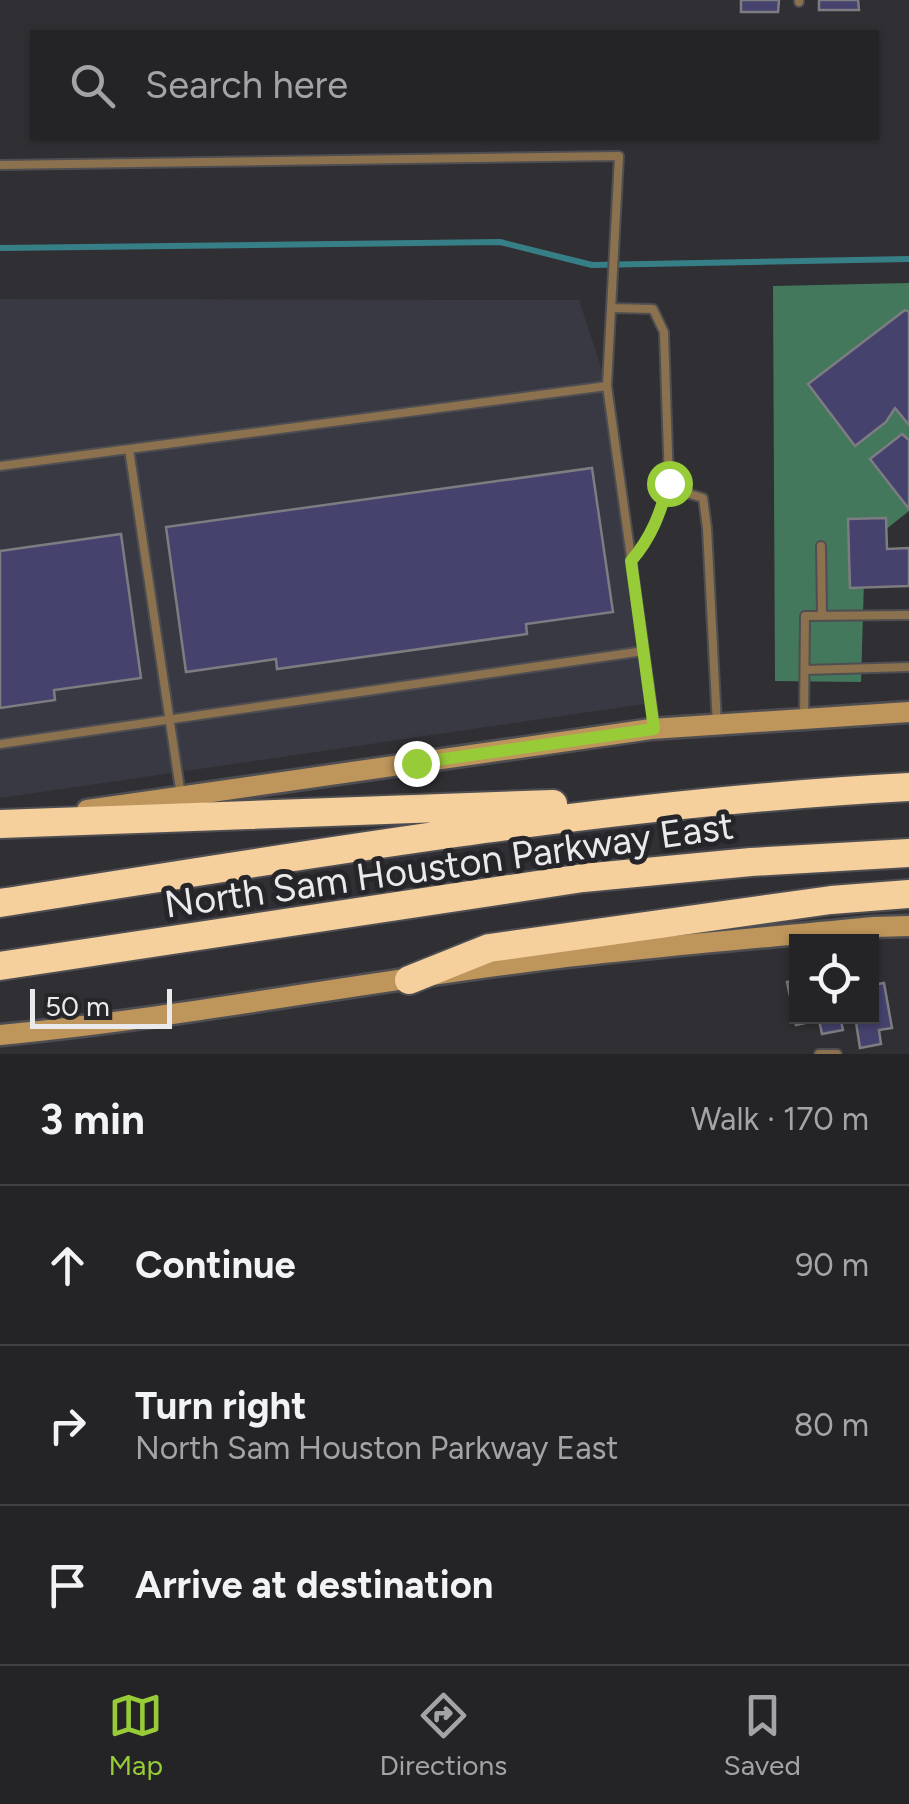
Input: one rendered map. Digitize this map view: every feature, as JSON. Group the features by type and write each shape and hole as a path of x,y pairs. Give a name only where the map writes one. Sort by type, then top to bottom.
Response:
{"highway":[{"name":"North Sam Houston Parkway East","path":"0,903 458,832 759,797 909,787"},
{"path":"0,823 759,797"},
{"name":"North Sam Houston Parkway East","path":"0,966 583,878 909,852"},
{"path":"409,980 489,948 831,900 909,894"}],"main road":[{"path":"0,823 654,729 909,712"},
{"path":"0,1034 86,1027 533,961 855,928 909,926"}],"lane":[{"path":"0,165 620,156 607,386 654,729"},
{"path":"611,308 653,309 664,332 669,483 658,520 631,561"},
{"path":"0,466 607,386"},
{"path":"129,449 181,796"},
{"path":"669,483 674,489 703,498 716,724"},
{"path":"821,546 822,616"},
{"path":"804,718 804,616 909,615"},
{"path":"0,744 644,651"},
{"path":"804,670 909,667"},
{"path":"820,1054 837,1054"}],"shaded area":[{"path":"0,299 579,300 607,386 651,703 0,798"}],"green space":[{"path":"909,283 909,511 865,546 861,682 775,681 773,286"}],"building":[{"path":"741,0 779,0 778,12 741,12"},
{"path":"819,0 858,0 859,10 819,10"},
{"path":"905,310 909,312 909,425 895,408 886,422 855,446 808,384"},
{"path":"902,434 909,440 909,509 870,459"},
{"path":"592,468 613,612 526,624 527,634 277,669 276,659 186,672 166,527"},
{"path":"886,518 887,549 909,548 909,586 850,588 848,519"},
{"path":"121,534 141,678 54,690 55,700 0,708 0,551"},
{"path":"884,983 892,1028 879,1030 881,1044 860,1048 856,1024 879,1024 879,984"},
{"path":"820,1024 842,1024 843,1030 822,1034"}],"waterway":[{"path":"0,248 500,242 592,265 909,259"}],"route":[{"path":"416,763 654,729 631,561 658,520 669,483"}]}
